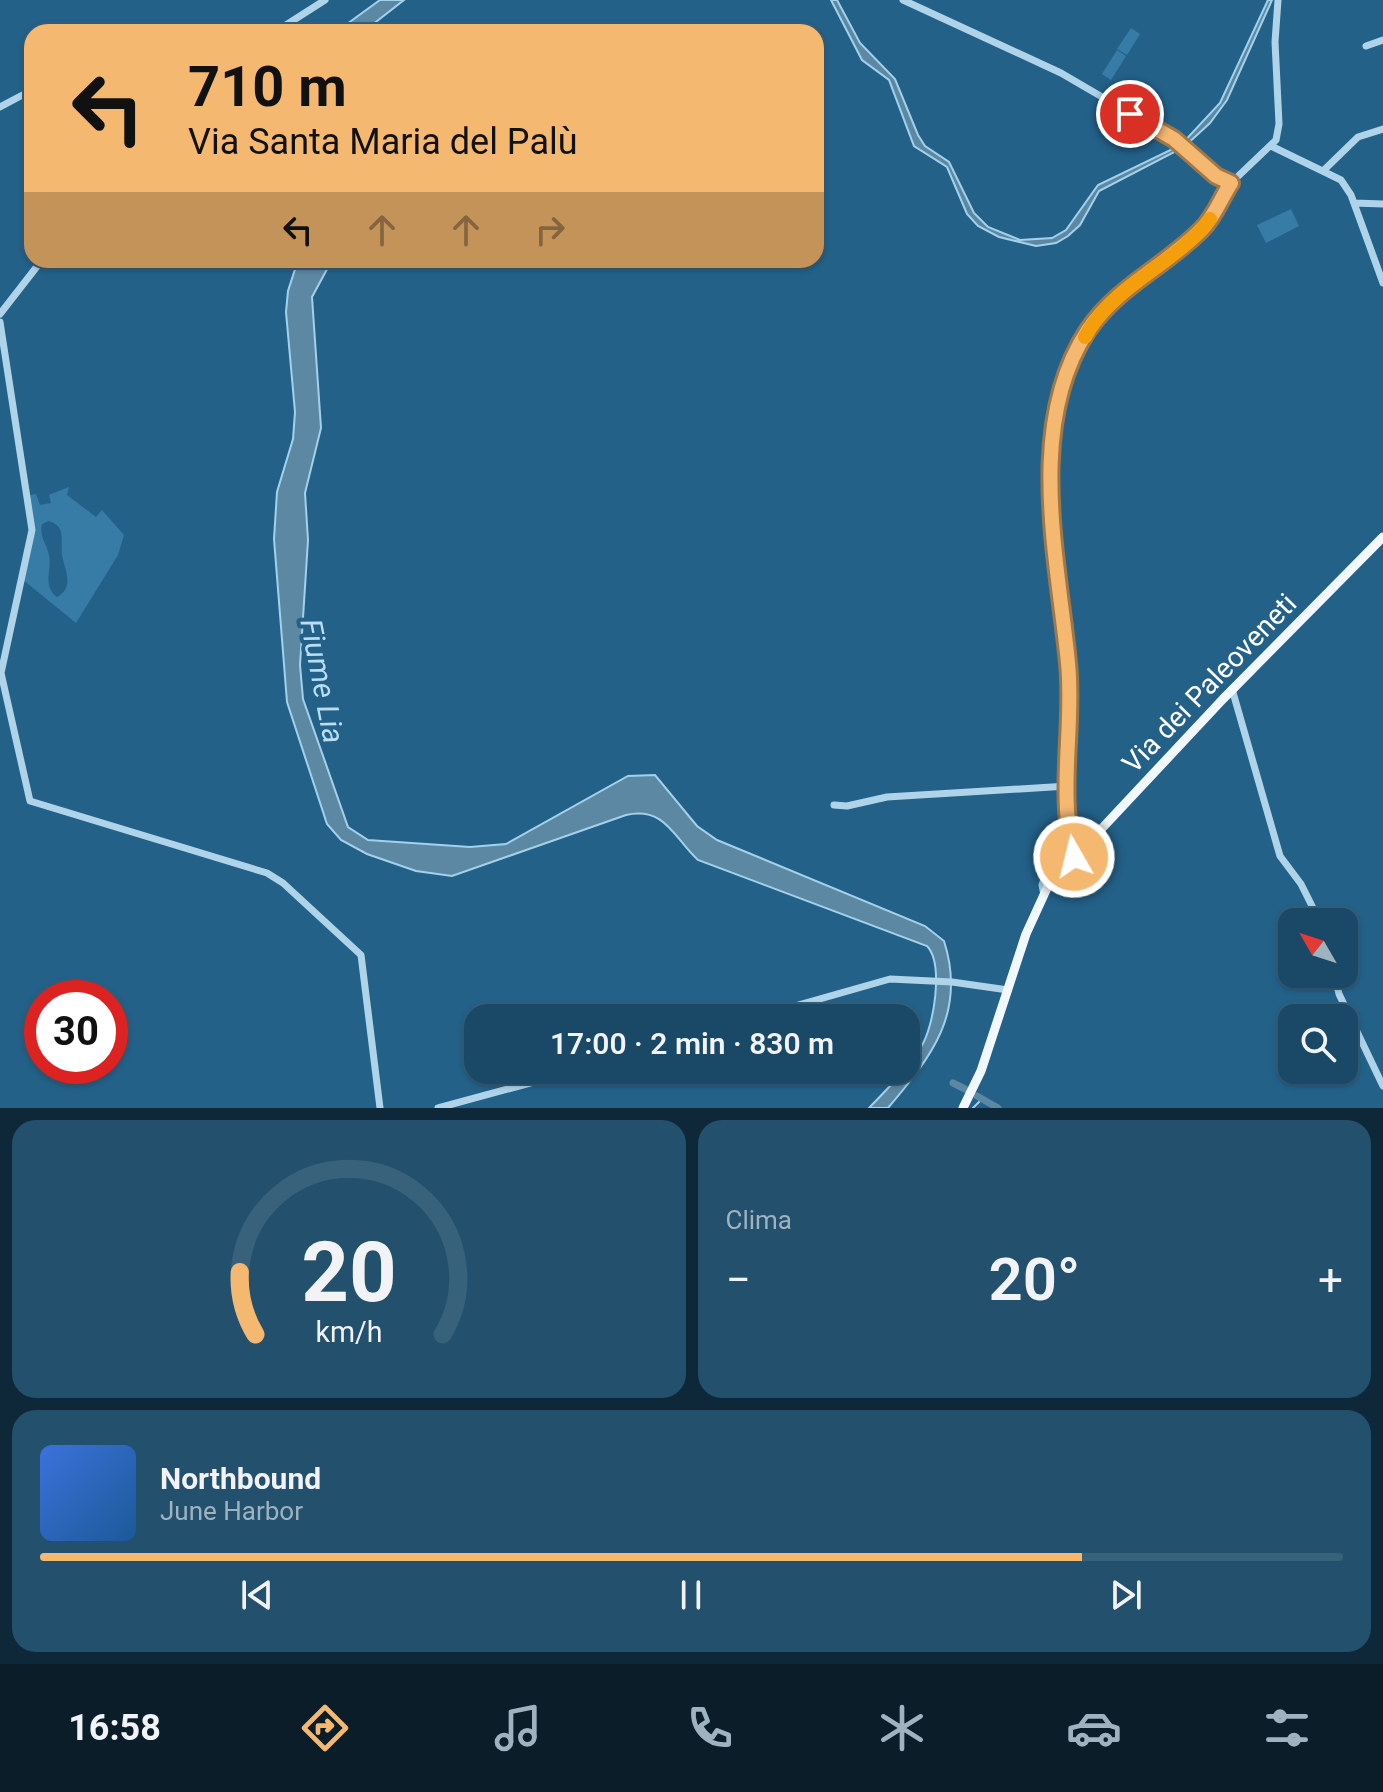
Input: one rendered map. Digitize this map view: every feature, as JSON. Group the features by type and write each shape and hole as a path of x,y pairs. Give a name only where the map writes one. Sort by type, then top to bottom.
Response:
{"main road":[{"name":"Via dei Paleoveneti","path":"963,1108 981,1071 1044,895 1101,828 1232,689 1383,537"}],"street":[{"path":"288,24 325,0"},
{"path":"903,0 1061,73 1174,139 1216,176 1231,183"},
{"path":"1072,860 1068,815 1068,666 1050,531 1049,494 1068,372 1089,329 1125,289 1202,229 1231,183 1271,146 1279,124 1275,42 1278,0"},
{"path":"1366,46 1383,40"},
{"path":"0,107 24,94"},
{"path":"1324,170 1358,137 1383,129"},
{"path":"1271,146 1341,180 1354,203 1383,283"},
{"path":"1354,203 1383,204"},
{"path":"0,314 36,268"},
{"path":"0,322 32,530 1,673 30,801 267,873 283,883 361,955 380,1108"},
{"path":"1232,689 1280,856 1301,884 1313,908"},
{"path":"834,805 847,806 887,797 1068,786"},
{"path":"1068,815 1081,831 1090,833 1101,828"},
{"path":"1044,895 1042,885 1068,815"},
{"path":"1059,839 1065,854 1072,860"},
{"path":"799,1004 875,981 926,980 1008,990"},
{"path":"1338,988 1383,1086"},
{"path":"438,1108 527,1084"}],"shaded area":[{"path":"380,0 404,0 373,24 347,24"},
{"path":"831,0 837,0 860,43 895,79 918,135 925,146 949,162 974,213 988,227 1020,240 1052,238 1066,230 1098,185 1181,145 1220,103 1268,0 1272,0 1227,100 1210,123 1184,147 1099,191 1080,225 1068,236 1056,243 1036,246 999,237 978,226 967,214 947,167 914,146 889,80 862,60"},
{"path":"1131,28 1140,34 1127,55 1117,49"},
{"path":"1117,50 1126,56 1111,80 1102,74"},
{"path":"1291,209 1299,226 1266,243 1257,225"},
{"path":"295,268 328,268 312,297 321,428 305,493 308,540 300,665 303,699 348,827 368,840 470,847 506,844 628,776 655,775 697,826 717,840 925,926 944,941 950,967 948,1012 941,1032 920,1068 920,1048 930,1025 936,981 932,955 927,946 698,860 660,819 639,813 626,815 452,876 416,871 367,854 341,840 327,824 287,702 274,539 277,492 293,439 295,412 286,312 288,291"},
{"path":"69,487 67,495 96,517 102,510 124,535 118,555 76,623 22,579 30,538 25,496 36,494 40,505 51,503 49,495","holes":["49,521 62,535 67,578 66,588 57,597 50,588 50,561 41,532 42,524"]},
{"path":"892,1084 907,1084 888,1108 869,1108"}],"waterway":[{"path":"953,1083 965,1089"},
{"path":"977,1096 998,1108"},
{"path":"973,1108 980,1101 987,1100"}],"slow traffic":[{"path":"1085,337 1125,289 1192,238 1210,219"}],"route":[{"path":"1074,857 1073,836 1066,812 1070,724 1068,666 1050,531 1049,494 1056,424 1068,372 1089,329 1105,310 1125,289 1202,229 1231,183 1216,176 1174,139 1130,114"}],"water label":[{"name":"Fiume Lia","path":"322,681"}]}
